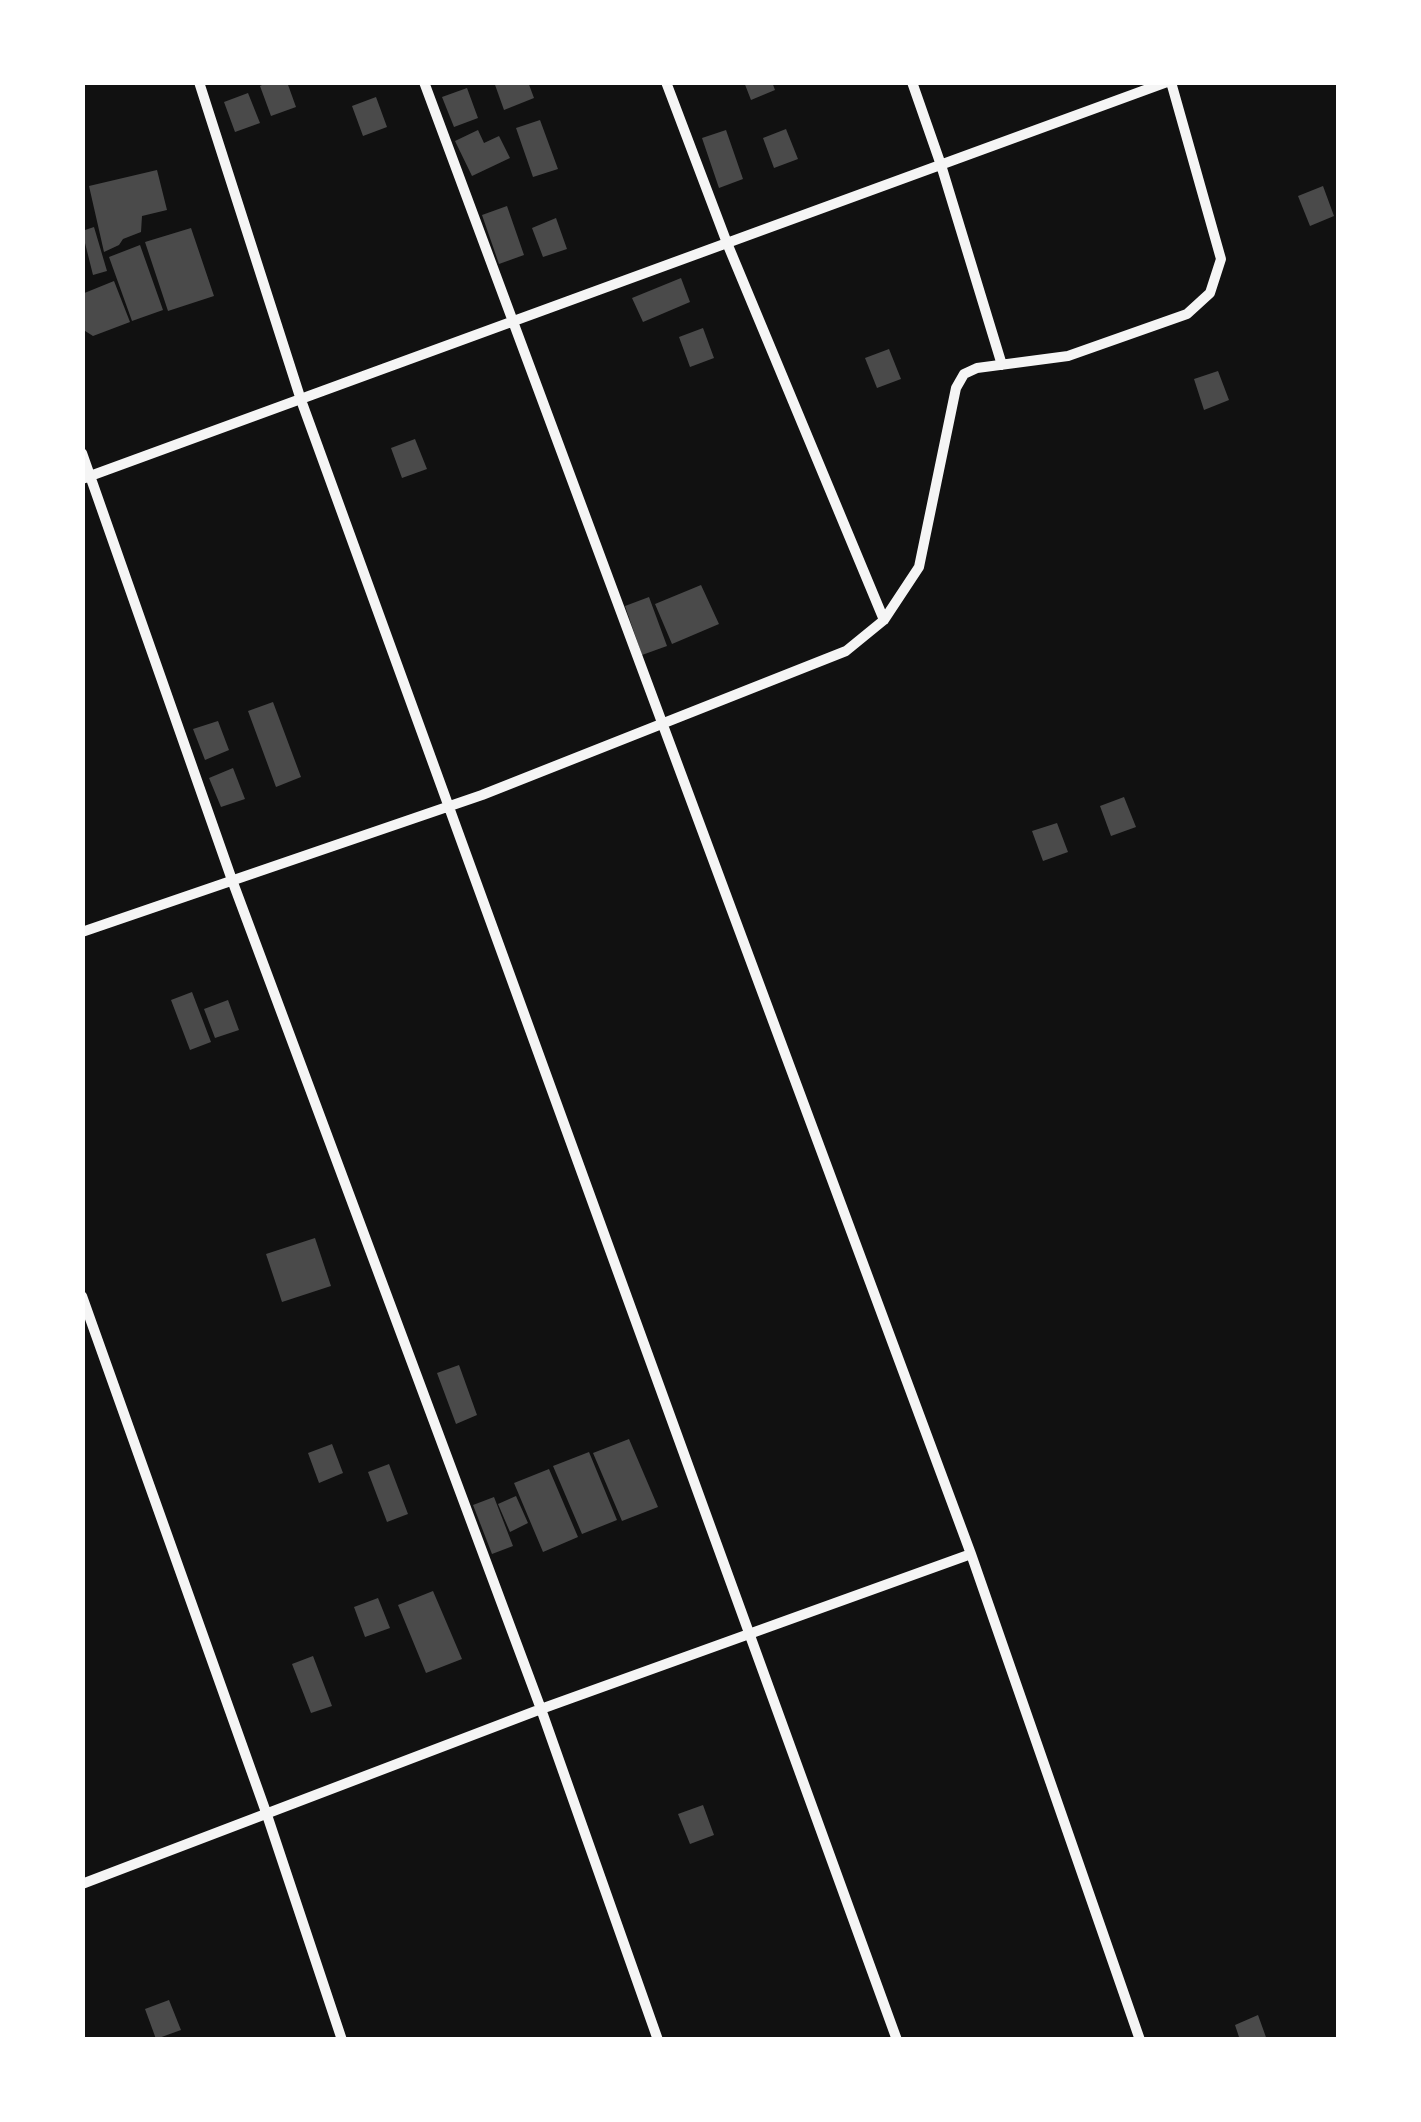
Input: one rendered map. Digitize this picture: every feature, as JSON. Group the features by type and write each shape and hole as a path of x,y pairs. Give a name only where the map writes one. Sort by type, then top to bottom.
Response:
{"street":[{"path":"199,82 301,400 897,2040"},
{"path":"424,82 971,1554 1140,2040"},
{"path":"666,82 727,243 884,620"},
{"path":"912,82 1002,365"},
{"path":"82,932 450,806 846,651 884,620 919,567 956,388 964,374 978,368 1068,356 1187,314 1210,293 1221,259 1169,82 87,477"},
{"path":"82,453 87,477 232,880 541,1709 658,2040"},
{"path":"82,1296 267,1815 342,2040"},
{"path":"82,1884 541,1709 971,1554"}],"building":[{"path":"287,82 296,107 271,116 260,86"},
{"path":"494,82 528,82 534,98 504,110"},
{"path":"744,82 772,82 775,90 751,100"},
{"path":"467,88 478,118 454,127 442,97"},
{"path":"248,93 260,123 235,132 224,102"},
{"path":"376,97 387,127 363,136 352,106"},
{"path":"540,120 558,169 533,177 516,128"},
{"path":"786,129 798,159 774,168 763,138"},
{"path":"478,130 484,143 499,136 510,158 472,176 455,141"},
{"path":"726,130 743,179 719,188 702,138"},
{"path":"157,170 167,210 142,216 141,232 104,252 89,186"},
{"path":"1323,186 1334,216 1310,226 1298,196"},
{"path":"507,206 524,255 499,264 482,215"},
{"path":"556,218 567,249 543,257 532,228"},
{"path":"94,227 107,271 93,275 82,231"},
{"path":"191,228 214,296 168,311 145,242"},
{"path":"140,245 163,310 132,321 109,257"},
{"path":"681,278 690,302 643,322 632,298"},
{"path":"114,281 130,322 93,336 82,329 82,294"},
{"path":"703,328 714,358 690,367 679,337"},
{"path":"889,349 901,379 877,388 865,358"},
{"path":"1218,371 1229,400 1204,410 1194,379"},
{"path":"415,439 427,469 402,478 391,448"},
{"path":"701,585 719,624 672,644 655,604"},
{"path":"649,597 667,646 642,655 625,606"},
{"path":"273,702 301,777 276,787 248,711"},
{"path":"218,721 229,750 205,760 193,729"},
{"path":"233,768 245,799 221,807 209,778"},
{"path":"1124,797 1136,827 1111,836 1100,806"},
{"path":"1057,823 1068,852 1043,861 1032,831"},
{"path":"192,992 211,1042 190,1050 171,1000"},
{"path":"228,1000 239,1030 215,1038 204,1009"},
{"path":"315,1238 331,1286 282,1302 266,1254"},
{"path":"459,1365 477,1415 456,1424 437,1373"},
{"path":"629,1439 658,1507 622,1521 593,1453"},
{"path":"332,1444 343,1473 319,1483 308,1453"},
{"path":"589,1452 617,1520 582,1534 553,1466"},
{"path":"389,1464 408,1514 387,1522 368,1472"},
{"path":"549,1469 578,1537 543,1552 514,1483"},
{"path":"516,1496 528,1523 510,1532 498,1504"},
{"path":"494,1497 513,1546 492,1554 473,1505"},
{"path":"433,1591 462,1659 426,1673 398,1605"},
{"path":"378,1598 390,1628 365,1637 354,1607"},
{"path":"313,1656 332,1706 311,1713 292,1664"},
{"path":"703,1805 714,1835 690,1844 678,1814"},
{"path":"169,2000 181,2030 156,2039 145,2009"},
{"path":"1258,2015 1267,2040 1240,2040 1235,2025"}]}
